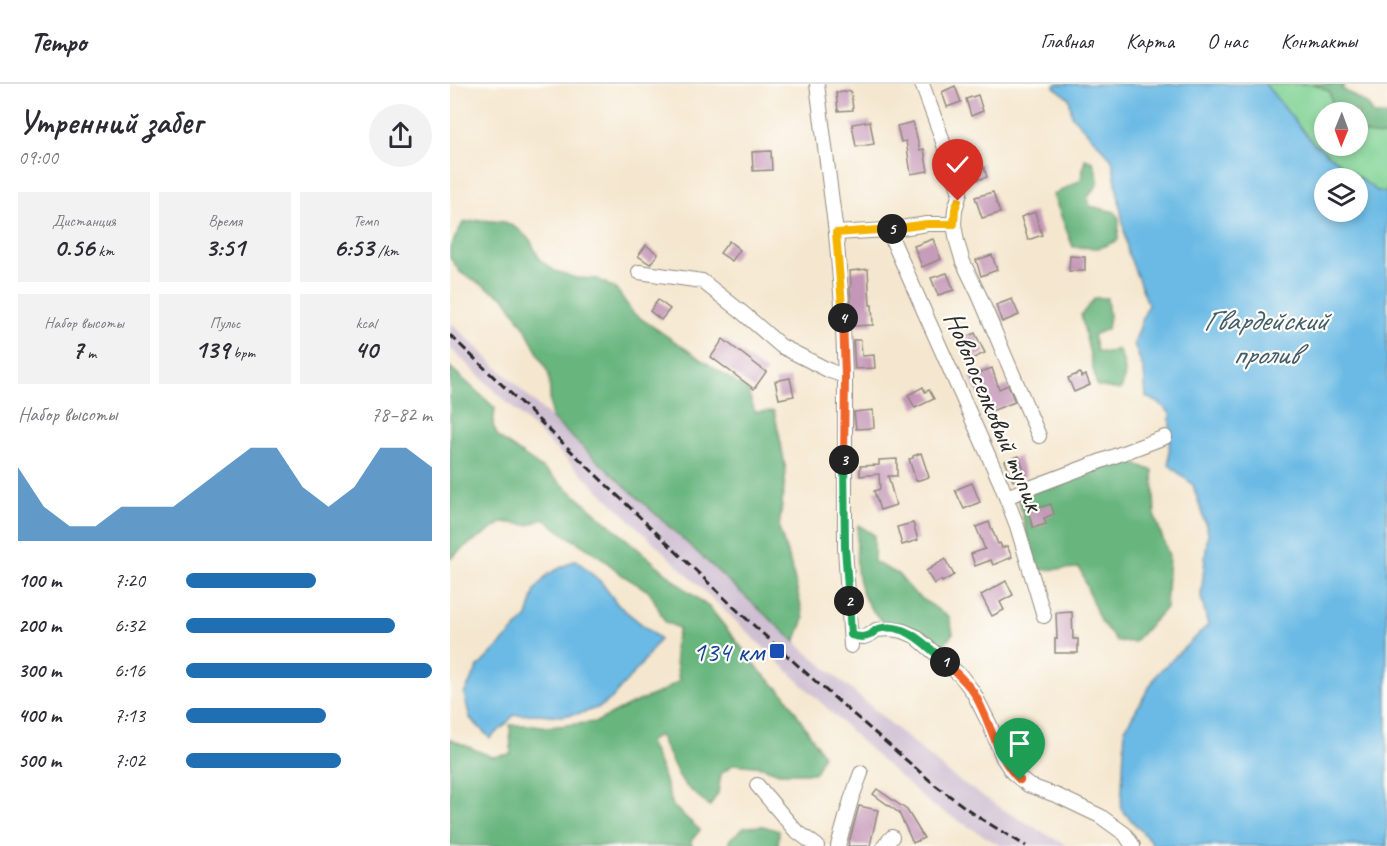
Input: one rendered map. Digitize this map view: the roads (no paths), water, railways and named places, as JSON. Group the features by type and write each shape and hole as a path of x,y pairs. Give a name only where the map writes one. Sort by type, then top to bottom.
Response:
{"street":[{"path":"817,84 836,233 842,304 845,376 845,547 851,640 864,637 876,630 890,629 915,636 961,676 973,692 990,725 1003,758 1013,773 1028,785 1100,816 1125,834 1133,846"},
{"path":"922,84 960,194 955,209 954,224 963,262 1039,436"},
{"path":"836,233 888,230 927,224 954,224"},
{"name":"Новопоселковый тупик","path":"888,230 1006,497 1044,616"},
{"path":"639,272 702,281 781,346 830,371 845,376"},
{"path":"1006,497 1165,437"},
{"path":"838,846 861,774"},
{"path":"757,785 795,830 817,846"}],"water":[{"name":"Гвардейский пролив","path":"1056,84 1265,84 1314,144 1314,156 1330,156 1346,168 1314,168 1314,222 1368,222 1368,184 1377,191 1387,193 1387,846 1155,846 1121,809 1125,729 1157,674 1208,625 1201,596 1208,532 1193,485 1169,465 1170,413 1159,403 1146,397 1144,371 1134,344 1148,304 1128,253 1112,159 1072,116 1069,98 1054,87"},
{"path":"576,560 601,582 618,605 660,639 612,698 600,707 561,716 514,715 490,738 470,718 464,694 478,667 527,617 535,590 548,574"}],"railway":[{"path":"450,335 739,612 814,680 935,785 978,817 1026,846"}],"place":[{"name":"134 км","path":"777,651"}]}
